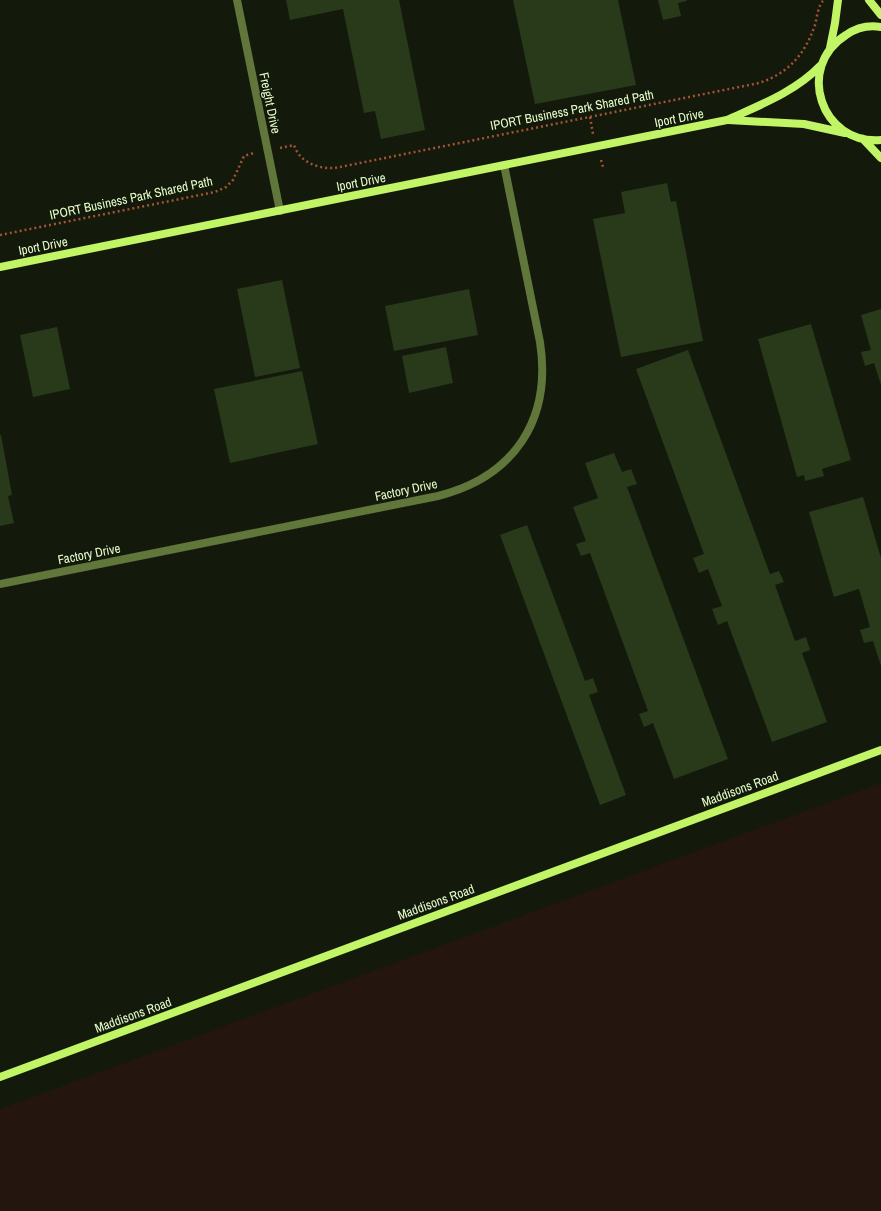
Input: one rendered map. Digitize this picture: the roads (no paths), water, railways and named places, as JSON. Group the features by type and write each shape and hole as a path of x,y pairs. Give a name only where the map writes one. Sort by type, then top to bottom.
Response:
{"street":[{"name":"Freight Drive","path":"237,0 280,211"},
{"path":"830,49 838,0"},
{"path":"869,0 881,15"},
{"path":"848,134 835,124 825,111 820,97 818,81 821,65 830,49 839,39 851,31 864,27 881,26"},
{"name":"Iport Drive","path":"0,267 727,120 774,99 797,86 812,75 821,65"},
{"name":"Iport Drive","path":"727,120 804,124 863,139"},
{"path":"863,139 881,140"},
{"path":"863,139 881,158"},
{"name":"Factory Drive","path":"0,584 438,496 467,487 491,473 501,465 519,444 532,422 540,397 543,373 543,360 540,342 504,165"},
{"name":"Maddisons Road","path":"0,1077 881,750"}]}
